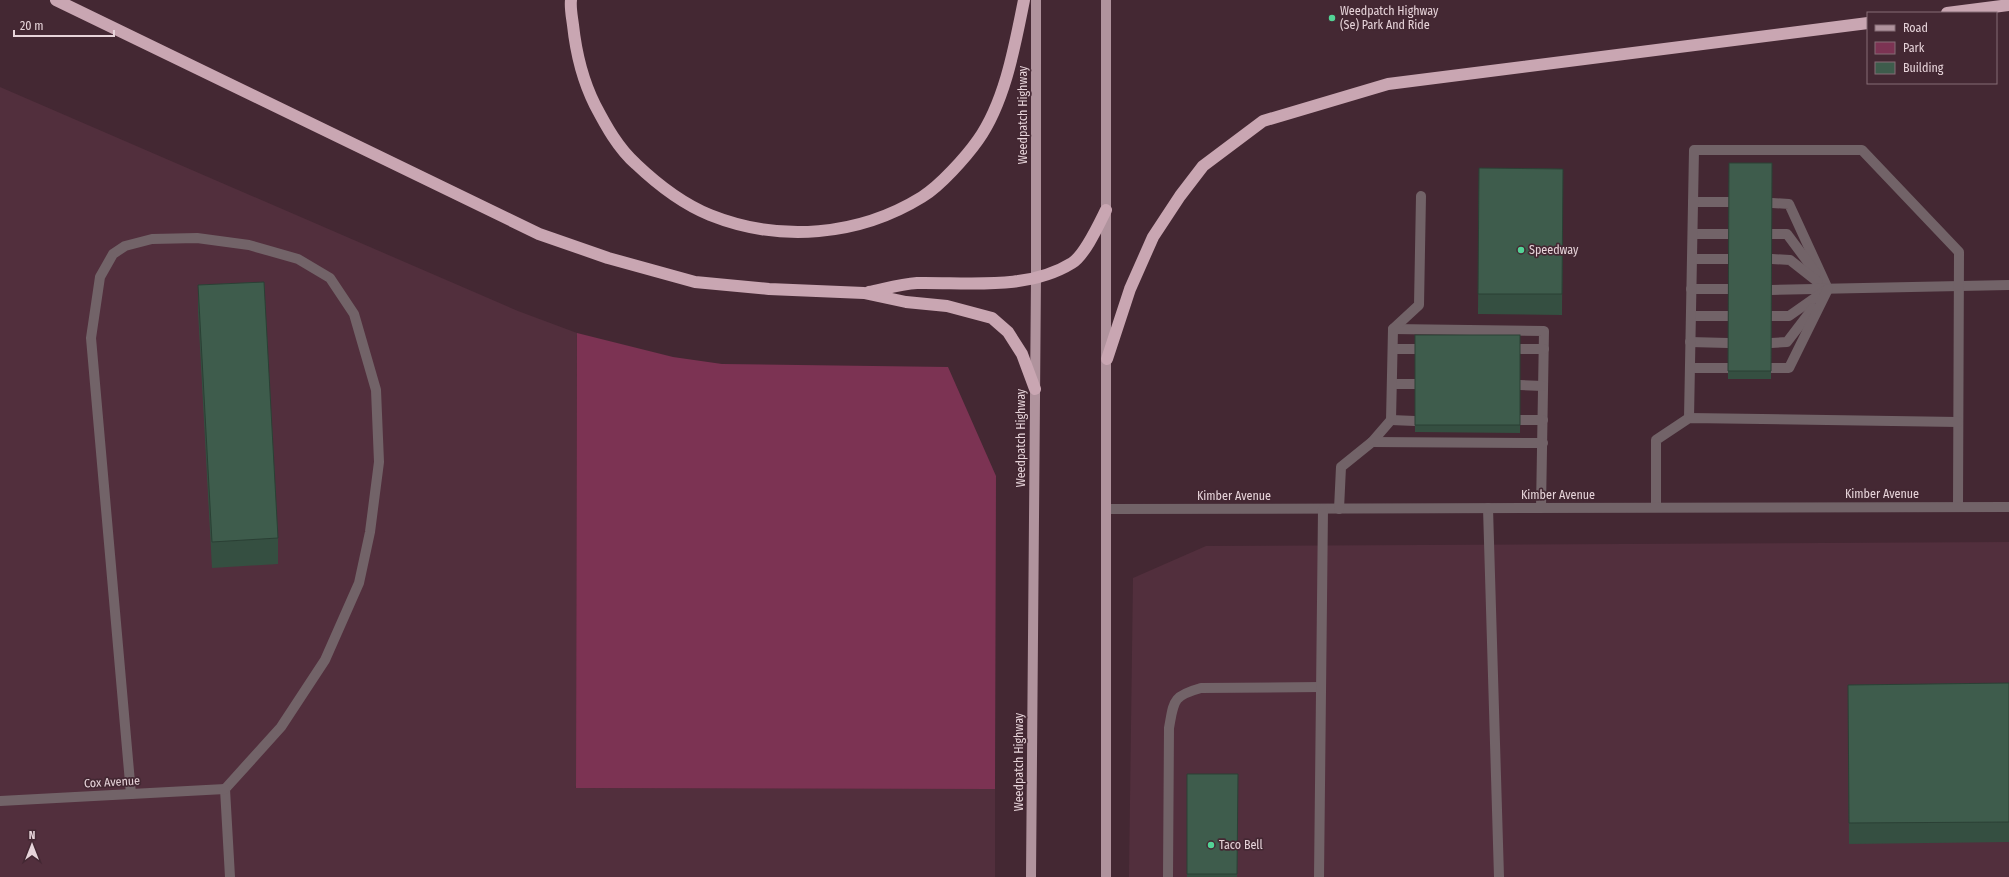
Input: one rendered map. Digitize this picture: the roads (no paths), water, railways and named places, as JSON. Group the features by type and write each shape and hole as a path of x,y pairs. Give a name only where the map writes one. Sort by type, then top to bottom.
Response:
{"highway":[{"path":"56,0 539,234 608,258 695,282 769,289 864,293 906,302 947,306 992,318 1008,332 1022,354 1035,389"},
{"path":"571,0 575,51 587,90 607,128 634,163 668,191 709,214 748,227 791,233 838,230 881,218 924,196 954,169 978,140 996,107 1016,42 1024,0"},
{"path":"1954,12 2009,5"},
{"path":"1107,359 1130,289 1154,237 1180,196 1203,166 1263,121 1388,84 1867,23"},
{"path":"864,293 915,283 1003,283 1036,278 1073,263 1092,238 1106,210"}],"main road":[{"name":"Weedpatch Highway","path":"1031,877 1036,278 1036,0"},
{"path":"1106,0 1106,877"}],"street":[{"path":"1689,418 1694,150 1862,150 1959,252 1958,507"},
{"path":"1339,508 1341,467 1372,442 1391,420 1393,329 1419,305 1421,196"},
{"path":"1693,202 1729,202"},
{"path":"1772,203 1789,204 1828,289"},
{"path":"1693,234 1729,234"},
{"path":"1772,234 1788,234 1828,289"},
{"path":"131,794 91,338 100,277 113,254 125,246 152,239 197,238 249,245 298,260 330,278 354,314 376,390 379,462 370,532 359,583 325,660 281,726 225,789 230,877"},
{"path":"1692,259 1729,259"},
{"path":"1772,260 1790,260 1828,289"},
{"path":"1771,290 2009,285"},
{"path":"1691,289 1729,289"},
{"path":"1771,316 1789,316 1828,289"},
{"path":"1771,343 1788,342 1828,289"},
{"path":"1771,368 1789,368 1828,289"},
{"path":"1691,316 1729,316"},
{"path":"1393,329 1544,331 1541,508"},
{"path":"1690,342 1728,343"},
{"path":"1393,349 1415,349"},
{"path":"1521,349 1544,349"},
{"path":"1690,368 1728,368"},
{"path":"1392,384 1415,384"},
{"path":"1520,385 1543,386"},
{"path":"1656,507 1656,440 1689,418 1958,422"},
{"path":"1391,420 1415,421"},
{"path":"1520,420 1542,420"},
{"path":"1372,442 1542,442"},
{"name":"Kimber Avenue","path":"1107,509 2009,507"},
{"path":"1319,877 1322,508"},
{"path":"1488,508 1499,877"},
{"path":"1168,877 1169,728 1173,707 1178,697 1201,688 1321,687"},
{"name":"Cox Avenue","path":"0,802 225,789"}],"place":[{"name":"Weedpatch Highway (Se) Park And Ride","path":"1332,18"},
{"name":"Speedway","path":"1521,250"},
{"name":"Taco Bell","path":"1211,845"}]}
